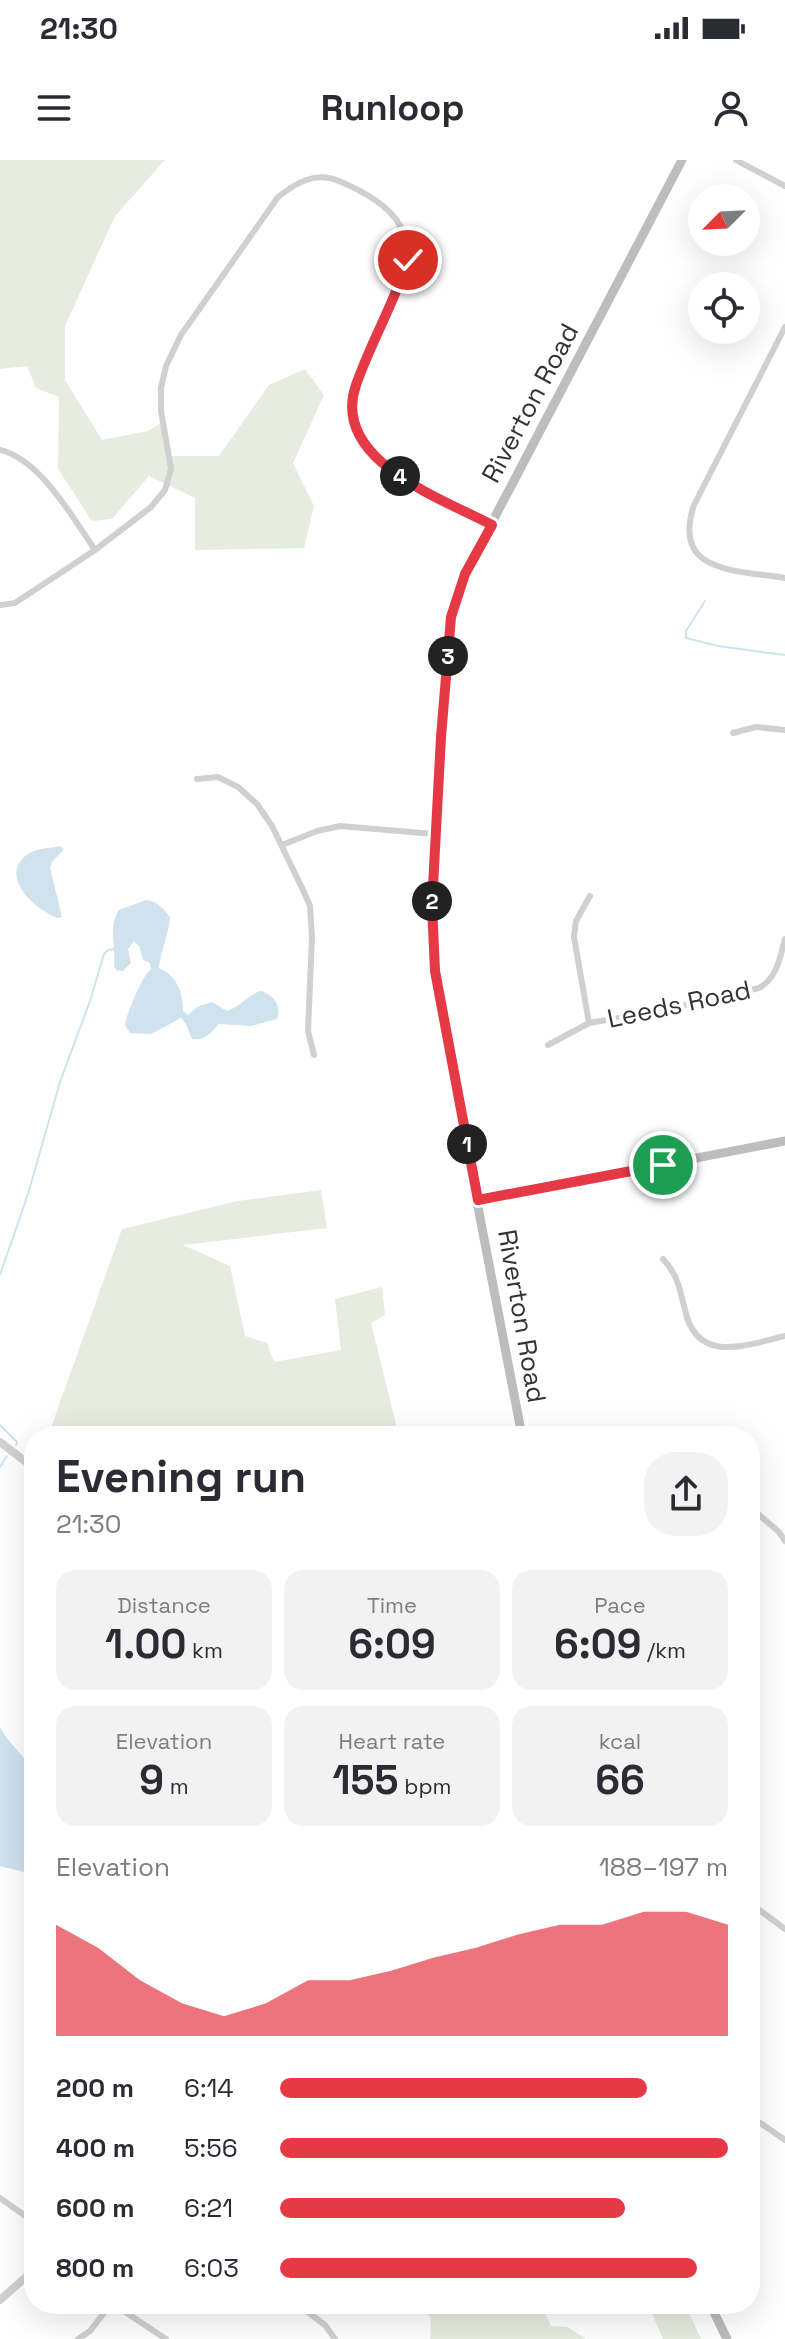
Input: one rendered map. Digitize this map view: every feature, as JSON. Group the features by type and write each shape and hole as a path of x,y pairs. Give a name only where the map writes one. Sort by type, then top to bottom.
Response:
{"main road":[{"name":"Riverton Road","path":"520,1426 435,971 432,905 434,834 451,617 465,574 682,160"},
{"path":"478,1200 785,1141"},
{"path":"715,2314 727,2339"}],"street":[{"path":"736,160 749,163 785,186"},
{"path":"0,605 15,603 95,550 151,507 165,490 171,469 161,411 161,388 166,366 181,335 278,197 297,182 319,177 341,181 388,211 403,228 409,249 402,280 356,386 352,411 359,436 381,464 492,525"},
{"path":"785,327 694,505 687,525 691,545 703,560 719,568 785,578"},
{"path":"0,450 27,462 95,550"},
{"path":"733,733 756,727 785,730"},
{"path":"197,779 218,777 238,787 257,804 282,845 310,906 312,937 308,1031 314,1055"},
{"path":"282,845 317,831 340,826 434,834"},
{"path":"589,1023 574,937 576,921 590,896"},
{"name":"Leeds Road","path":"548,1045 589,1023 759,988 771,978 785,939"},
{"path":"663,1259 677,1275 688,1324 699,1338 715,1348 785,1336"},
{"path":"0,1442 24,1460"},
{"path":"760,1516 785,1541"},
{"path":"760,1910 785,1929"},
{"path":"760,2123 785,2140"},
{"path":"0,2198 24,2215"},
{"path":"0,2300 24,2279"},
{"path":"78,2339 90,2331 104,2314"},
{"path":"127,2314 166,2339"},
{"path":"310,2314 325,2325 335,2339"}],"shaded area":[{"path":"0,160 165,160 115,216 65,326 65,380 102,440 148,431 163,422 171,456 219,456 269,385 305,369 324,395 293,463 314,506 304,548 195,550 195,498 149,476 112,519 92,521 58,469 59,397 36,388 27,366 0,369"},
{"path":"321,1190 327,1228 183,1245 230,1266 245,1336 267,1343 274,1362 341,1350 335,1299 382,1287 385,1315 371,1323 397,1426 52,1426 122,1229 238,1201"},
{"path":"427,2314 546,2314 551,2326 567,2327 586,2339 430,2339 431,2318"},
{"path":"652,2314 690,2314 701,2339 663,2339"}],"water":[{"path":"60,846 64,849 50,868 62,917 58,918 41,909 24,894 16,875 18,866 28,854"},
{"path":"146,900 157,904 170,917 159,968 178,985 183,1011 188,1015 197,1007 212,1002 227,1011 262,991 276,1002 277,1019 251,1026 219,1024 201,1039 192,1039 181,1018 151,1034 130,1033 125,1025 129,1012 151,969 134,941 128,949 131,963 123,971 116,970 114,923 119,910"},
{"path":"0,1727 24,1758 24,1872 0,1866"}],"waterway":[{"path":"705,601 686,631 686,638 718,646 785,655"},
{"path":"0,1275 28,1194 60,1082 104,954 116,949"},
{"path":"0,1425 17,1442 16,1445"},
{"path":"0,1467 7,1456"}],"route":[{"path":"408,260 356,386 352,411 359,436 381,464 492,525 465,574 451,617 434,834 432,905 435,971 478,1200 663,1165"}]}
